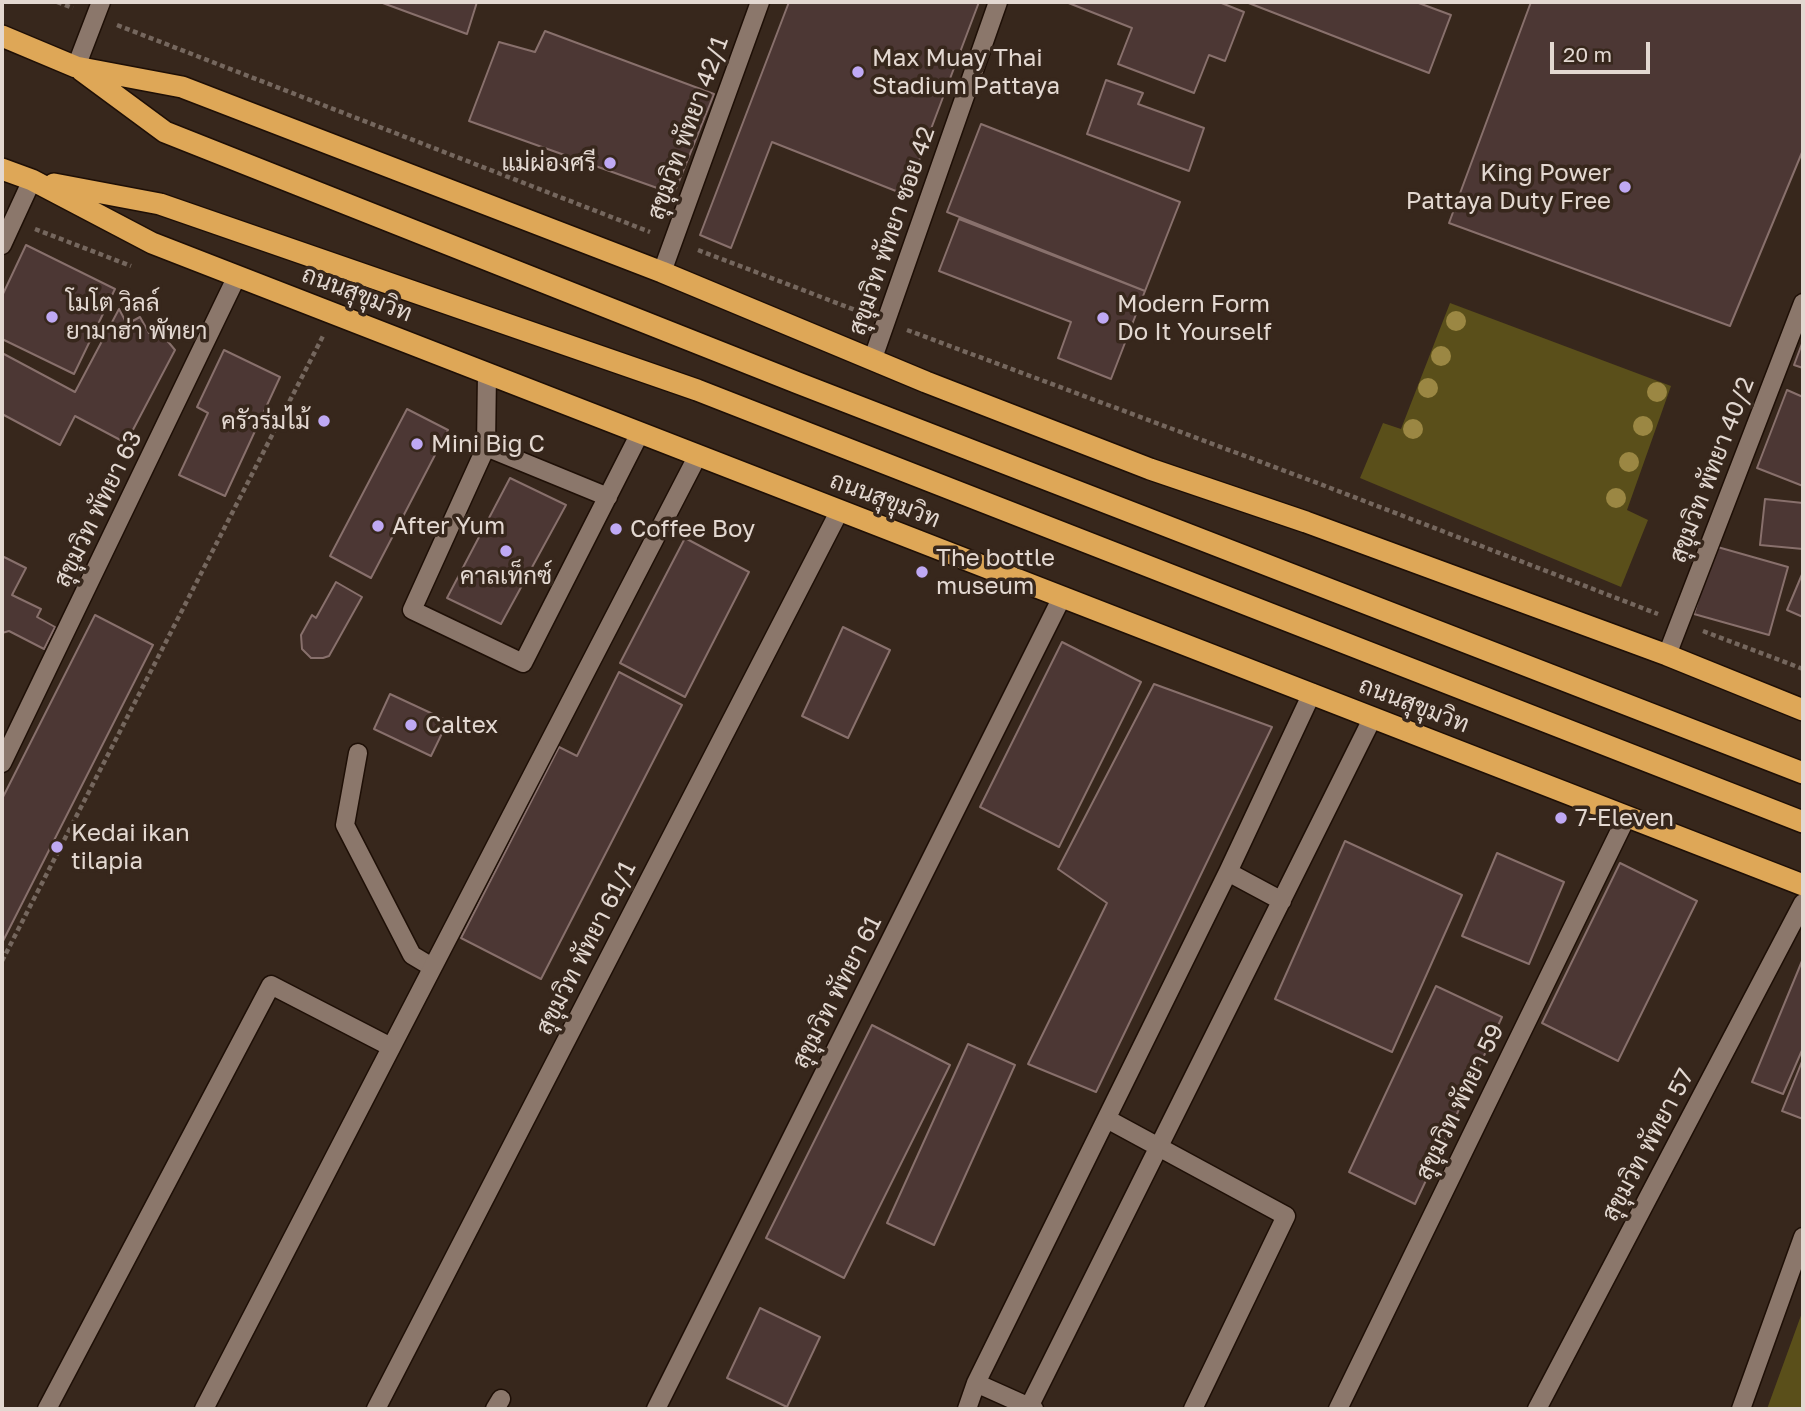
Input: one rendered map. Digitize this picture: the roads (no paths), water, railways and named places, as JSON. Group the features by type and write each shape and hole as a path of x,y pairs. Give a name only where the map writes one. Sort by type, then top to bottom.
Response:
{"highway":[{"path":"2,36 76,67 182,87 662,272 926,382 1150,469 1306,522 1667,655 1803,710"},
{"path":"76,67 165,132 735,359 1803,773"},
{"name":"ถนนสุขุมวิท","path":"2,169 32,180 152,243 1803,885"},
{"name":"ถนนสุขุมวิท","path":"32,180 160,204 696,390 1803,822"}],"street":[{"name":"สุขุมวิท พัทยา 42/1","path":"662,272 761,2"},
{"name":"สุขุมวิท พัทยา ซอย 42","path":"873,358 998,2"},
{"path":"76,67 99,9"},
{"path":"2,244 32,180"},
{"name":"สุขุมวิท พัทยา 63","path":"2,763 237,276"},
{"name":"สุขุมวิท พัทยา 40/2","path":"1667,655 1803,303"},
{"path":"487,373 486,447 412,610 523,663 640,433"},
{"path":"486,447 608,497"},
{"path":"204,1409 698,455"},
{"name":"สุขุมวิท พัทยา 61/1","path":"376,1409 840,510"},
{"name":"สุขุมวิท พัทยา 61","path":"656,1409 1062,597"},
{"path":"967,1409 976,1383 1228,872 1312,694"},
{"path":"976,1383 1030,1409 1373,718"},
{"path":"358,753 345,825 412,955 432,967"},
{"name":"สุขุมวิท พัทยา 59","path":"1338,1409 1627,816"},
{"path":"1228,872 1282,901"},
{"name":"สุขุมวิท พัทยา 57","path":"1537,1409 1803,903"},
{"path":"47,1409 271,985 391,1047"},
{"path":"1107,1119 1286,1216 1193,1409"},
{"path":"1741,1409 1803,1237"}],"place":[{"name":"Max Muay Thai Stadium Pattaya","path":"858,72"},
{"name":"แม่ผ่องศรี","path":"610,163"},
{"name":"King Power Pattaya Duty Free","path":"1625,187"},
{"name":"โมโต วิลล์ ยามาฮ่า พัทยา","path":"52,317"},
{"name":"Modern Form Do It Yourself","path":"1103,318"},
{"name":"ครัวร่มไม้","path":"324,421"},
{"name":"Mini Big C","path":"417,444"},
{"name":"After Yum","path":"378,526"},
{"name":"Coffee Boy","path":"616,529"},
{"name":"คาลเท็กซ์","path":"506,551"},
{"name":"The bottle museum","path":"922,572"},
{"name":"Caltex","path":"411,725"},
{"name":"7-Eleven","path":"1561,818"},
{"name":"Kedai ikan tilapia","path":"57,847"}]}
